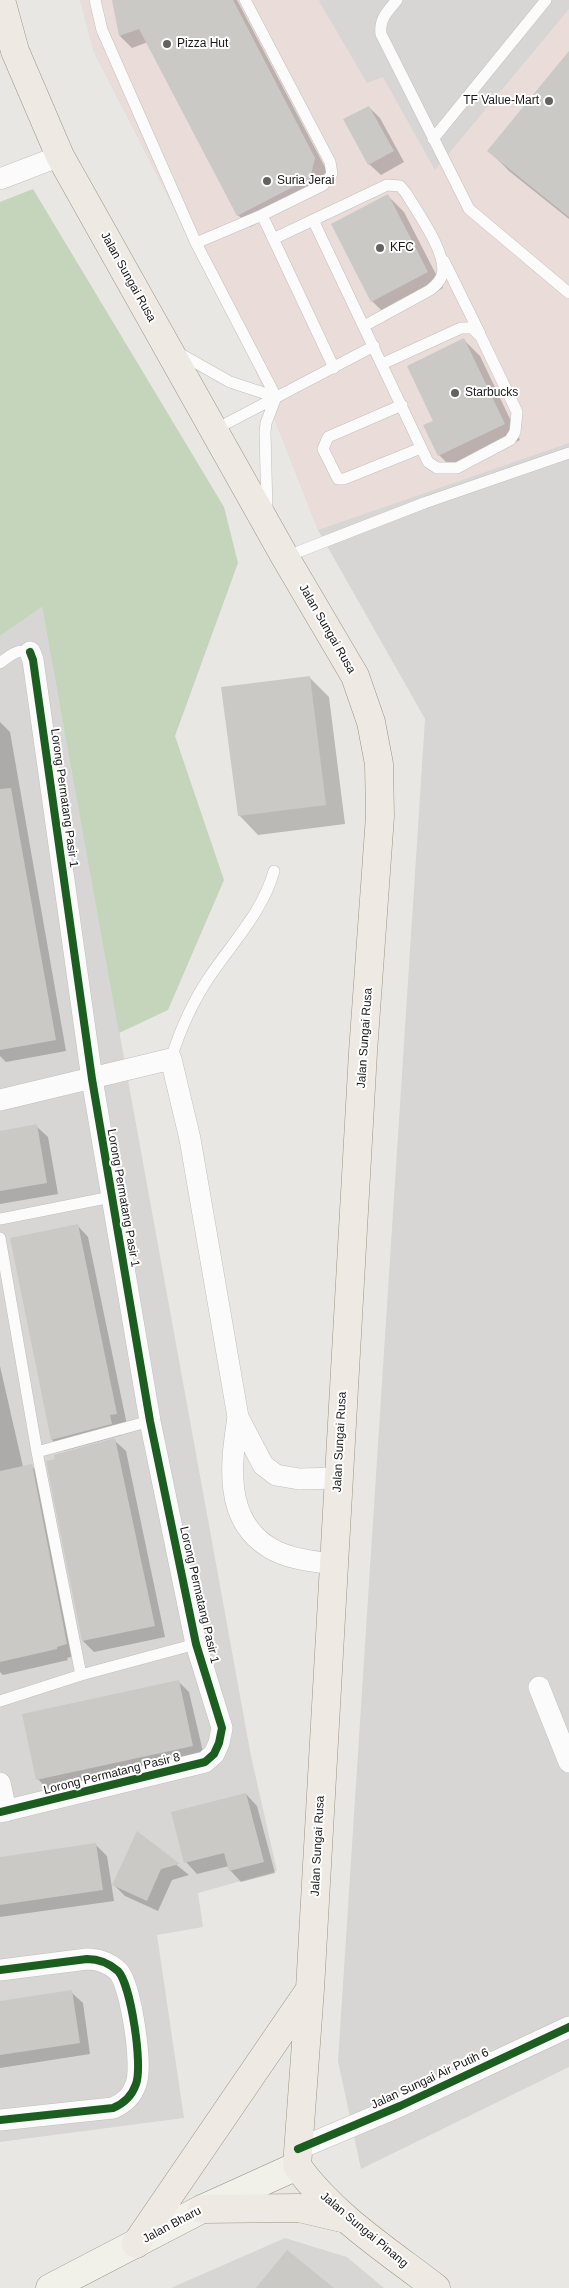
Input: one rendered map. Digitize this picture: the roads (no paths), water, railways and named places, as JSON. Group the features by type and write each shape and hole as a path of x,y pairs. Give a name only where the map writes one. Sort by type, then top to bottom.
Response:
{"main road":[{"name":"Jalan Sungai Rusa","path":"2,0 15,51 60,156 285,557 355,676 372,722 380,764 380,816 363,1052 310,1989 298,2158"},
{"path":"136,2244 310,1989"},
{"name":"Jalan Bharu","path":"50,2288 298,2158"},
{"name":"Jalan Sungai Pinang","path":"298,2158 311,2185 348,2219 436,2288"},
{"path":"202,2209 299,2208 348,2219"}],"street":[{"path":"0,179 60,156"},
{"name":"Lorong Permatang Pasir 1","path":"30,652 33,660 92,1079 150,1421 196,1644 222,1728 220,1743"},
{"path":"0,1100 171,1059 190,1139 238,1417 233,1450 232,1478 236,1508 251,1531 269,1548 298,1558 333,1564"},
{"path":"238,1417 264,1465 276,1475 299,1480 338,1478"},
{"path":"539,1686 569,1762"},
{"name":"Lorong Permatang Pasir 8","path":"3,1812 205,1762 214,1754 220,1743"},
{"path":"0,1783 3,1812"},
{"path":"0,1970 95,1959 107,1963 120,1972 131,2003 140,2070 130,2096 124,2103 113,2108 0,2120"},
{"name":"Jalan Sungai Air Putih 6","path":"298,2158 400,2106 569,2027"}],"lane":[{"path":"95,0 102,30 196,243 276,397 266,423 265,432 268,526"},
{"path":"196,243 262,215 324,185 332,174 330,162 245,0"},
{"path":"396,0 383,18 380,25 381,34 469,209 569,293"},
{"path":"433,139 546,0"},
{"path":"273,239 313,220 387,185 400,186 406,193 443,257 517,412 515,432 510,440 457,468 437,468 428,462 313,220"},
{"path":"262,215 334,368"},
{"path":"364,326 438,284 443,275 443,257"},
{"path":"382,364 461,328 472,328 481,337"},
{"path":"167,346 230,382 276,397"},
{"path":"214,430 374,346"},
{"path":"402,405 328,437 324,449 334,475 338,479 344,480 421,448"},
{"path":"285,557 424,503 569,453"},
{"path":"0,663 16,652 30,652"},
{"path":"171,1059 179,1034 209,977 261,903 270,887 274,871"},
{"path":"0,1219 112,1196"},
{"path":"0,1238 37,1452 81,1675"},
{"path":"37,1452 150,1421"},
{"path":"0,1701 81,1675 196,1644"}],"place":[{"name":"Pizza Hut","path":"167,44"},
{"name":"TF Value-Mart","path":"549,101"},
{"name":"Suria Jerai","path":"267,181"},
{"name":"KFC","path":"380,248"},
{"name":"Starbucks","path":"455,393"}]}
